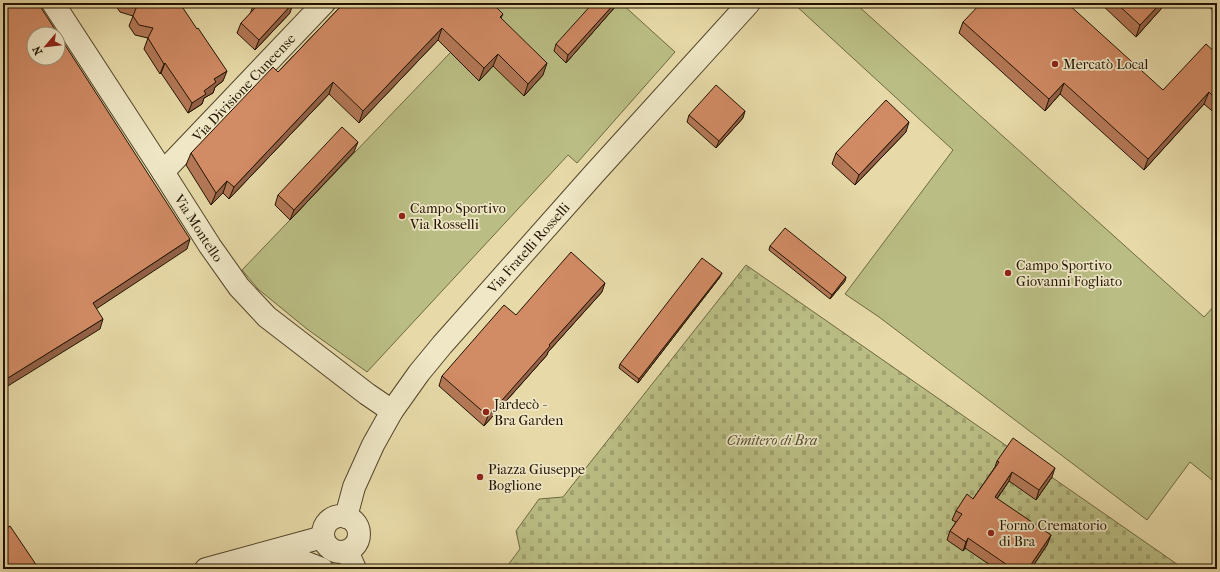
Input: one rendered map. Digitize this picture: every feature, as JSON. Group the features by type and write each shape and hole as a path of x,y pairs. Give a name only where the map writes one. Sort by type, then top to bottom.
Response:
{"street":[{"name":"Via Montello","path":"53,3 214,252 240,287 267,317 367,394 392,411"},
{"name":"Via Divisione Cuneense","path":"163,172 324,3"},
{"name":"Via Fratelli Rosselli","path":"346,517 354,487 373,445 392,411 419,374 442,345 593,175 749,3"},
{"path":"335,517 346,517 352,519 356,523 359,534 351,560 341,552 330,548 323,538 326,525 330,520 335,517"},
{"path":"206,569 323,538"},
{"path":"261,554 304,562 322,569"}],"green space":[{"name":"Campo Sportivo Via Rosselli","path":"498,3 621,3 675,52 577,163 568,155 367,372 307,329 258,289 242,270"},
{"name":"Campo Sportivo Giovanni Fogliato","path":"793,3 857,3 856,4 1204,317 1217,303 1217,484 1190,462 1147,520 879,317 845,294 953,150"},
{"name":"Cimitero di Bra","path":"746,265 1184,569 505,569 520,549 516,531 539,499 563,497"}],"building":[{"path":"3,3 38,3 53,26 26,26 26,66 66,66 66,46 190,239 93,303 103,319 3,381"},
{"path":"127,3 175,3 181,5 227,71 214,79 216,82 204,91 206,94 192,103 165,63 164,64 148,38 153,28 139,25 133,16 137,6"},
{"path":"256,3 293,3 259,40 241,23 255,8 253,6"},
{"path":"344,3 492,3 503,14 500,17 547,63 528,84 498,54 484,68 442,28 363,111 333,82 234,187 227,181 216,193 191,153 273,67 278,72"},
{"path":"593,3 615,3 568,55 556,44"},
{"name":"Mercatò Local","path":"981,3 1067,3 1163,90 1206,44 1217,54 1217,100 1209,92 1148,159 1064,83 1049,99 963,22"},
{"path":"1116,3 1161,3 1140,25"},
{"path":"716,85 745,111 719,141 689,115"},
{"path":"886,100 909,122 859,175 836,153"},
{"path":"342,127 358,142 294,210 278,195"},
{"path":"785,228 846,277 832,295 770,246"},
{"path":"571,252 605,283 488,416 442,376 504,305 516,315"},
{"path":"702,258 722,273 639,379 620,364"},
{"path":"1013,438 1055,468 1039,490 1012,472 995,497 1051,535 1028,569 1013,569 968,538 966,542 950,531 962,514 956,511 967,494 973,499 999,462 997,461"},
{"path":"10,526 39,569 3,569 3,530"}],"place":[{"name":"Mercatò Local","path":"1055,64"},
{"name":"Campo Sportivo Via Rosselli","path":"402,216"},
{"name":"Campo Sportivo Giovanni Fogliato","path":"1008,273"},
{"name":"Jardecò - Bra Garden","path":"486,412"},
{"name":"Piazza Giuseppe Boglione","path":"480,477"},
{"name":"Forno Crematorio di Bra","path":"991,533"}]}
